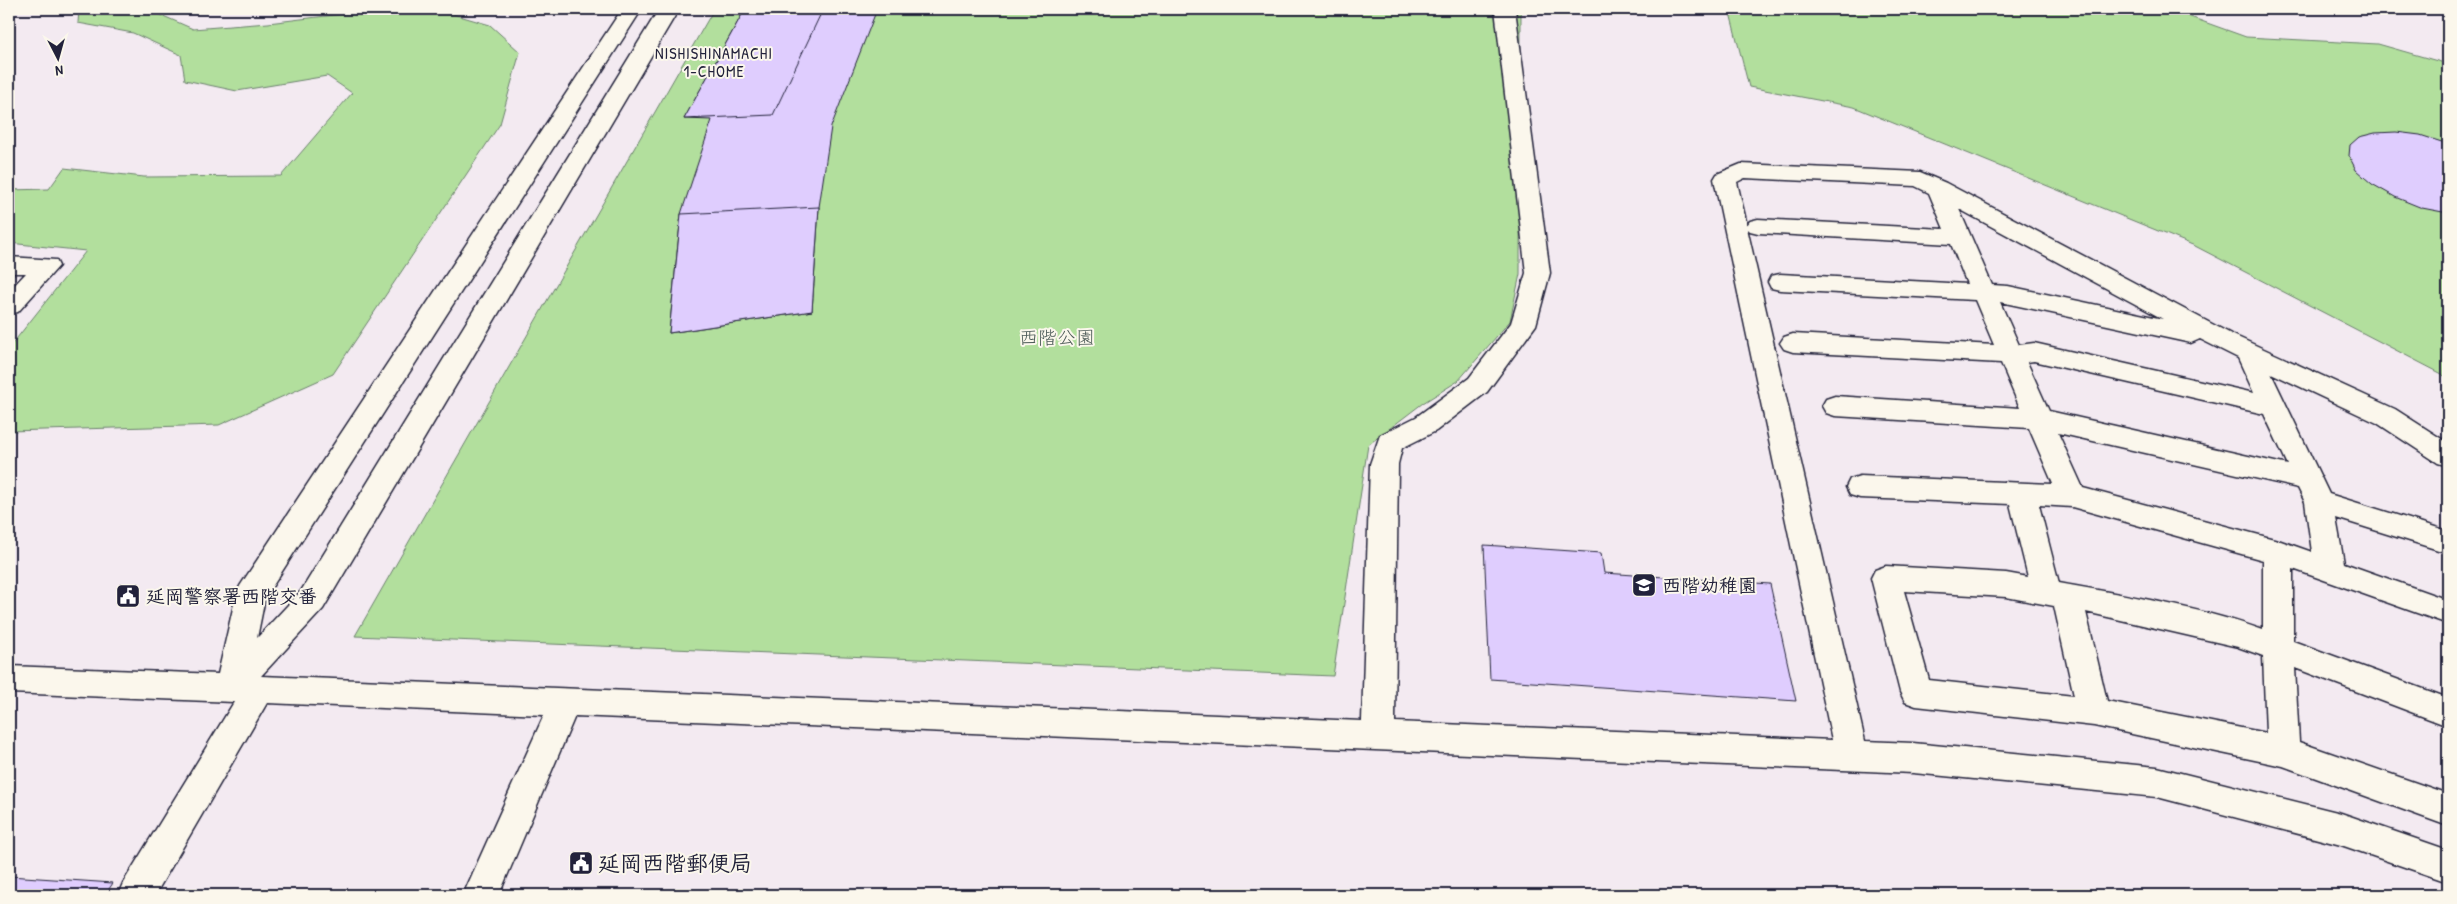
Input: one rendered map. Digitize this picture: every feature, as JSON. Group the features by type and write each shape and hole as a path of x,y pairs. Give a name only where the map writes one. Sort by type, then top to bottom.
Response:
{"street":[{"path":"244,688 251,595 632,9"},
{"path":"136,895 244,688 312,600 669,9"},
{"path":"1378,736 1384,464 1390,442 1426,424 1478,385 1523,325 1538,274 1504,9"},
{"path":"1852,755 1725,179 1741,171 1920,179 2222,340 2386,416 2448,456"},
{"path":"1938,188 2072,496"},
{"path":"1758,226 1959,237"},
{"path":"9,265 47,266 9,306"},
{"path":"1780,282 2008,294 2222,340"},
{"path":"1792,343 2011,355 2034,352 2274,407"},
{"path":"2248,352 2314,491 2330,570"},
{"path":"1835,406 2039,419 2314,491 2448,542"},
{"path":"1860,487 2072,496 2278,552 2448,612"},
{"path":"2022,494 2057,594 2094,712"},
{"path":"2278,552 2278,649 2283,751"},
{"path":"2448,712 2241,635 2057,594 2006,585 1886,578 1916,692 2094,712 2283,751 2448,810"},
{"path":"9,679 1913,758 2157,782 2341,829 2448,866"},
{"path":"484,890 565,703"}],"green space":[{"path":"79,9 153,9 152,11 193,29 268,23 384,9 416,9 446,12 490,25 520,52 500,124 333,374 219,425 9,431 9,348 86,251 9,243 9,190 49,189 64,168 144,177 281,176 352,93 327,76 237,91 185,80 181,55 133,33 78,23"},
{"name":"西階公園","path":"714,9 1521,9 1520,274 1510,321 1458,381 1423,403 1368,445 1333,676 355,636"},
{"path":"1729,9 2168,9 2246,37 2378,44 2448,64 2448,380 2442,374 2195,246 1854,107 1749,87"}],"building":[{"path":"745,9 877,9 831,127 819,207 812,311 669,333 681,214 712,120 684,119"},
{"path":"745,9 823,9 773,115 684,119"},
{"path":"2396,132 2420,135 2448,144 2448,213 2422,208 2395,197 2372,184 2356,170 2349,156 2350,145 2359,137 2375,133"},
{"path":"819,207 812,311 669,333 681,214"},
{"path":"1484,545 1601,553 1604,573 1770,584 1796,701 1490,679"},
{"path":"9,876 113,883 105,895 9,895"}],"place":[{"name":"西階幼稚園","path":"1644,585"},
{"name":"延岡警察署西階交番","path":"128,596"},
{"name":"延岡西階郵便局","path":"581,863"}],"district":[{"name":"NISHISHINAMACHI 1-CHOME","path":"714,62"}]}
